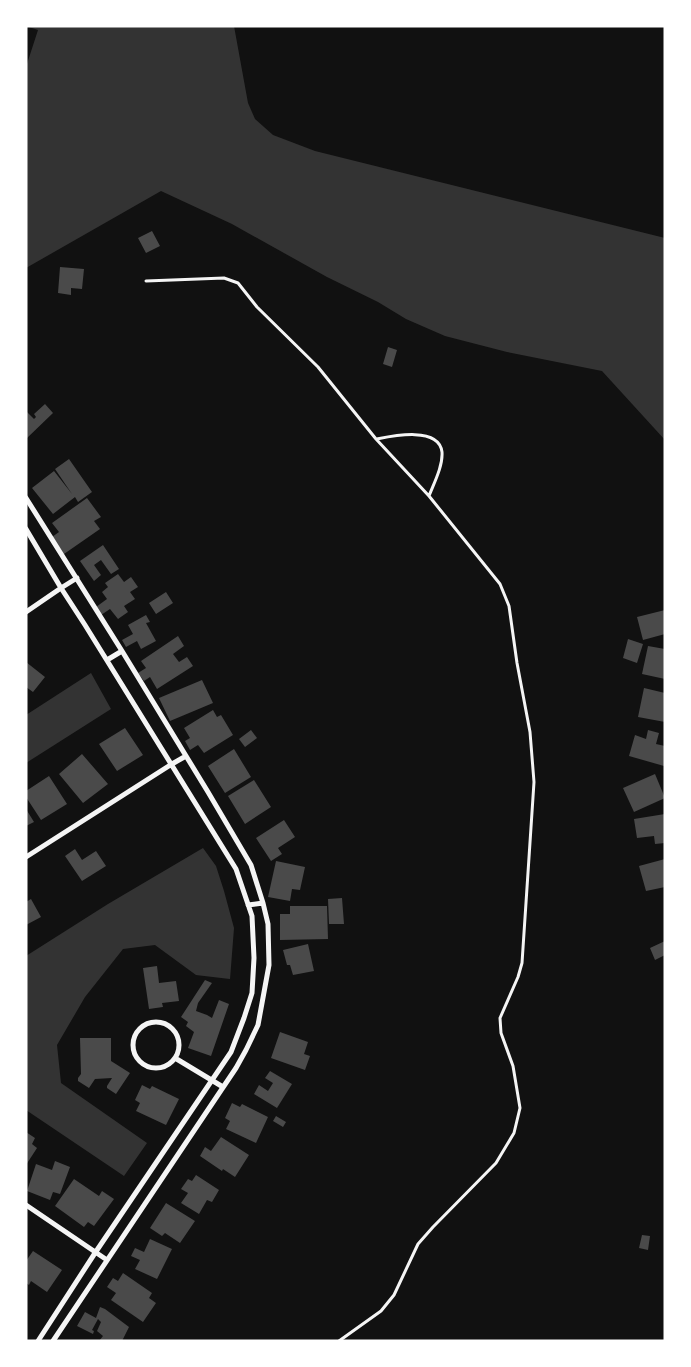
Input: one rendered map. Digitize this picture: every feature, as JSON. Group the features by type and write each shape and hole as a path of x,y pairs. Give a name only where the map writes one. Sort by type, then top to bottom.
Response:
{"street":[{"path":"26,499 78,578 251,865 268,924 269,965 258,1025 246,1050 53,1341"},
{"path":"26,529 236,869 252,916 254,935 252,993 231,1052 38,1341"},
{"path":"26,612 78,578"},
{"path":"107,660 122,651"},
{"path":"26,857 186,756"},
{"path":"248,905 263,903"},
{"path":"157,1022 168,1026 178,1040 179,1046 175,1058 160,1068 148,1067 143,1064 133,1050 136,1032 145,1024 157,1022"},
{"path":"175,1058 223,1087"},
{"path":"26,1205 107,1260"}],"lane":[{"path":"146,281 224,278 238,283 257,307 318,367 376,439 429,496 500,584 509,606 530,732 534,782 522,963 518,978 500,1018 501,1033 513,1066 520,1108 514,1133 496,1163 418,1244 394,1295 382,1311 339,1341"},
{"path":"376,439 396,435 424,435 440,444 442,452 440,465 429,496"}],"shaded area":[{"path":"26,26 234,26 248,103 255,119 273,135 315,151 665,238 665,440 602,371 507,352 445,336 406,319 378,302 327,277 232,224 161,191 26,268 26,67 38,30"},
{"path":"91,673 111,709 26,763 26,715"},
{"path":"203,848 216,866 234,928 230,979 196,975 155,945 123,949 85,997 57,1045 61,1083 147,1143 124,1176 26,1110 26,956 108,904"}],"building":[{"path":"152,231 160,246 146,253 138,238"},
{"path":"60,267 84,269 82,289 71,288 71,295 58,293"},
{"path":"388,347 397,350 392,367 383,364"},
{"path":"45,404 53,413 26,439 26,411 34,419 36,417 34,414"},
{"path":"69,459 92,492 78,502 75,497 53,514 32,488 54,471 72,494 55,469"},
{"path":"87,498 101,517 94,521 100,529 64,554 52,537 59,532 52,523"},
{"path":"103,545 119,569 111,574 101,560 94,565 101,575 94,581 80,561"},
{"path":"118,574 124,582 131,577 138,587 130,592 135,599 124,606 128,612 118,619 110,609 101,615 96,607 107,599 102,592 108,587 105,583"},
{"path":"166,592 173,603 156,614 149,603"},
{"path":"665,610 665,634 643,640 637,617"},
{"path":"146,615 150,622 146,623 156,641 141,649 137,641 126,647 122,640 133,634 128,625"},
{"path":"178,636 184,646 173,654 179,662 187,657 193,666 157,689 150,677 144,681 138,673 146,668 141,661"},
{"path":"628,639 643,644 637,663 623,658"},
{"path":"648,646 665,649 665,679 642,674"},
{"path":"26,662 45,677 33,692 26,687"},
{"path":"202,680 213,703 170,721 159,698"},
{"path":"644,688 665,693 665,722 638,717"},
{"path":"213,710 217,717 221,715 233,735 204,753 198,745 190,750 185,741 190,738 184,728"},
{"path":"125,728 143,755 117,771 99,744"},
{"path":"251,730 257,738 245,747 239,739"},
{"path":"648,730 659,733 656,744 665,746 664,766 629,756 635,735 646,739"},
{"path":"234,749 251,777 225,793 208,766"},
{"path":"82,754 108,784 83,803 59,774"},
{"path":"655,774 665,798 634,812 623,788"},
{"path":"49,776 67,804 41,820 26,797 26,791"},
{"path":"254,780 271,807 245,824 228,796"},
{"path":"26,809 34,822 26,826"},
{"path":"665,814 665,843 655,844 654,836 637,838 634,819"},
{"path":"284,820 295,837 278,848 282,854 271,861 256,838"},
{"path":"75,849 82,860 96,851 106,866 82,881 65,856"},
{"path":"665,859 665,887 646,891 639,866"},
{"path":"276,861 305,867 300,890 292,889 290,901 268,897"},
{"path":"342,898 344,924 329,924 328,899"},
{"path":"31,899 41,917 26,925 26,902"},
{"path":"290,906 327,906 328,939 280,940 280,914 290,914"},
{"path":"665,941 665,955 655,960 650,948"},
{"path":"308,944 314,971 293,975 290,965 287,965 283,950"},
{"path":"157,966 159,983 176,981 179,1001 162,1003 163,1007 149,1009 143,968"},
{"path":"205,980 212,983 198,1003 196,1011 212,1018 219,1000 229,1004 211,1056 188,1048 194,1032 186,1026 188,1022 181,1017"},
{"path":"280,1032 308,1042 304,1054 310,1056 305,1070 271,1058"},
{"path":"80,1038 111,1038 111,1061 130,1073 116,1094 107,1088 112,1078 95,1079 89,1088 78,1081 81,1074"},
{"path":"270,1071 292,1084 277,1108 254,1094 259,1085 268,1091 273,1083 265,1078"},
{"path":"142,1085 150,1089 152,1086 179,1099 166,1125 136,1111 140,1103 135,1100"},
{"path":"232,1103 240,1107 242,1104 268,1117 256,1143 226,1129 230,1121 225,1118"},
{"path":"276,1116 286,1122 283,1127 273,1121"},
{"path":"26,1132 35,1138 32,1144 37,1148 26,1165"},
{"path":"221,1137 249,1155 235,1177 223,1169 222,1171 200,1156 205,1147 211,1151"},
{"path":"55,1161 70,1167 60,1194 53,1192 50,1200 27,1191 36,1164 52,1170"},
{"path":"196,1175 219,1190 212,1202 207,1200 199,1214 181,1203 188,1193 181,1189 188,1179 192,1181"},
{"path":"74,1179 99,1196 102,1191 114,1199 94,1226 88,1222 84,1227 55,1206"},
{"path":"166,1203 195,1221 180,1243 165,1233 162,1236 150,1228"},
{"path":"642,1235 650,1236 648,1250 639,1248"},
{"path":"150,1239 172,1249 157,1279 135,1269 140,1260 131,1256 135,1248 144,1252"},
{"path":"33,1251 62,1270 47,1292 31,1281 29,1285 26,1283 26,1261"},
{"path":"123,1273 152,1293 149,1298 156,1303 143,1322 111,1300 116,1293 107,1287 113,1278 118,1281"},
{"path":"100,1307 129,1327 122,1341 99,1341 103,1336 97,1331 101,1322 98,1319 92,1330 94,1331 93,1334 77,1326 85,1312 96,1318"}]}
